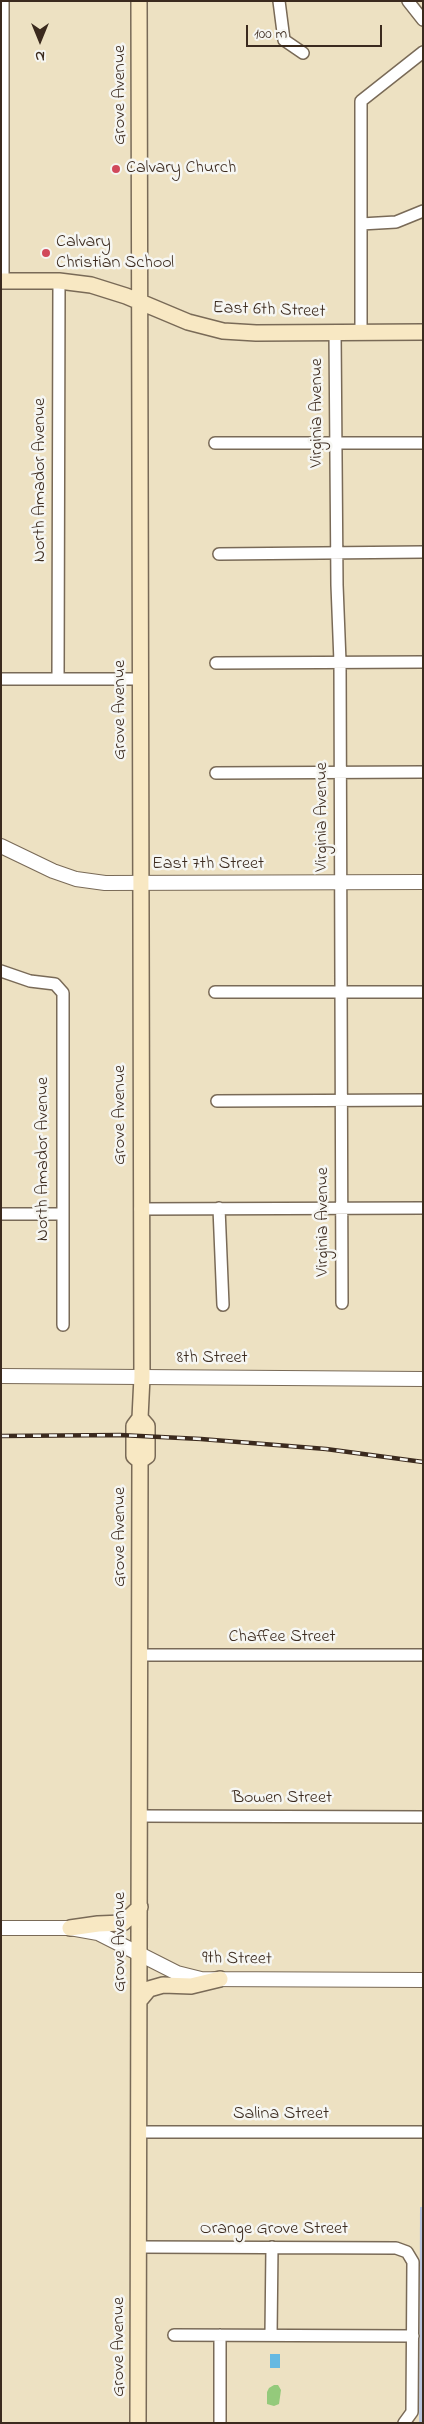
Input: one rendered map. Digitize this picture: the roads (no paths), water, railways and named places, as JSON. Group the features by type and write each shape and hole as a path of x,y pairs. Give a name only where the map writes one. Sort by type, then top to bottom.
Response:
{"main road":[{"name":"Grove Avenue","path":"138,2423 141,1816 140,1461 147,1456 147,1426 140,1418 142,1377 140,1209 139,1"},
{"name":"East 6th Street","path":"2,281 58,281 91,286 215,330 256,333 423,332"},
{"path":"70,1928 122,1923 140,1907"},
{"path":"139,2001 149,1989 163,1984 191,1986 220,1979"}],"street":[{"path":"2,281 3,1"},
{"path":"279,1 284,40 303,53"},
{"path":"408,1 423,20"},
{"path":"361,332 361,101 423,52"},
{"path":"361,224 396,222 423,211"},
{"name":"North Amador Avenue","path":"58,281 58,679"},
{"name":"Virginia Avenue","path":"335,332 336,552 340,662 340,1208 342,1303"},
{"path":"215,442 423,443"},
{"path":"219,554 423,552"},
{"path":"216,663 423,662"},
{"path":"1,679 140,679"},
{"path":"216,773 423,772"},
{"name":"East 7th Street","path":"1,846 24,859 76,879 105,883 423,882"},
{"name":"North Amador Avenue","path":"1,971 30,980 55,984 63,993 62,1325"},
{"path":"215,992 423,992"},
{"path":"216,1101 423,1100"},
{"path":"219,1208 223,1305"},
{"path":"140,1209 423,1208"},
{"path":"1,1214 61,1214"},
{"name":"8th Street","path":"1,1376 423,1379"},
{"name":"Chaffee Street","path":"140,1655 423,1655"},
{"name":"Bowen Street","path":"141,1816 423,1817"},
{"name":"9th Street","path":"1,1928 70,1928 98,1933 177,1973 201,1979 423,1980"},
{"name":"Salina Street","path":"139,2132 423,2132"},
{"name":"Orange Grove Street","path":"139,2247 396,2248 407,2252 413,2262 413,2336"},
{"path":"272,2248 272,2335"},
{"path":"174,2335 413,2336 412,2412 406,2422"},
{"path":"220,2335 220,2423"}],"water":[{"path":"270,2354 280,2354 280,2368 270,2368"}],"railway":[{"path":"1,1436 120,1435 201,1439 326,1449 423,1462"}],"place":[{"name":"Calvary Church","path":"116,169"},
{"name":"Calvary Christian School","path":"46,253"}]}
